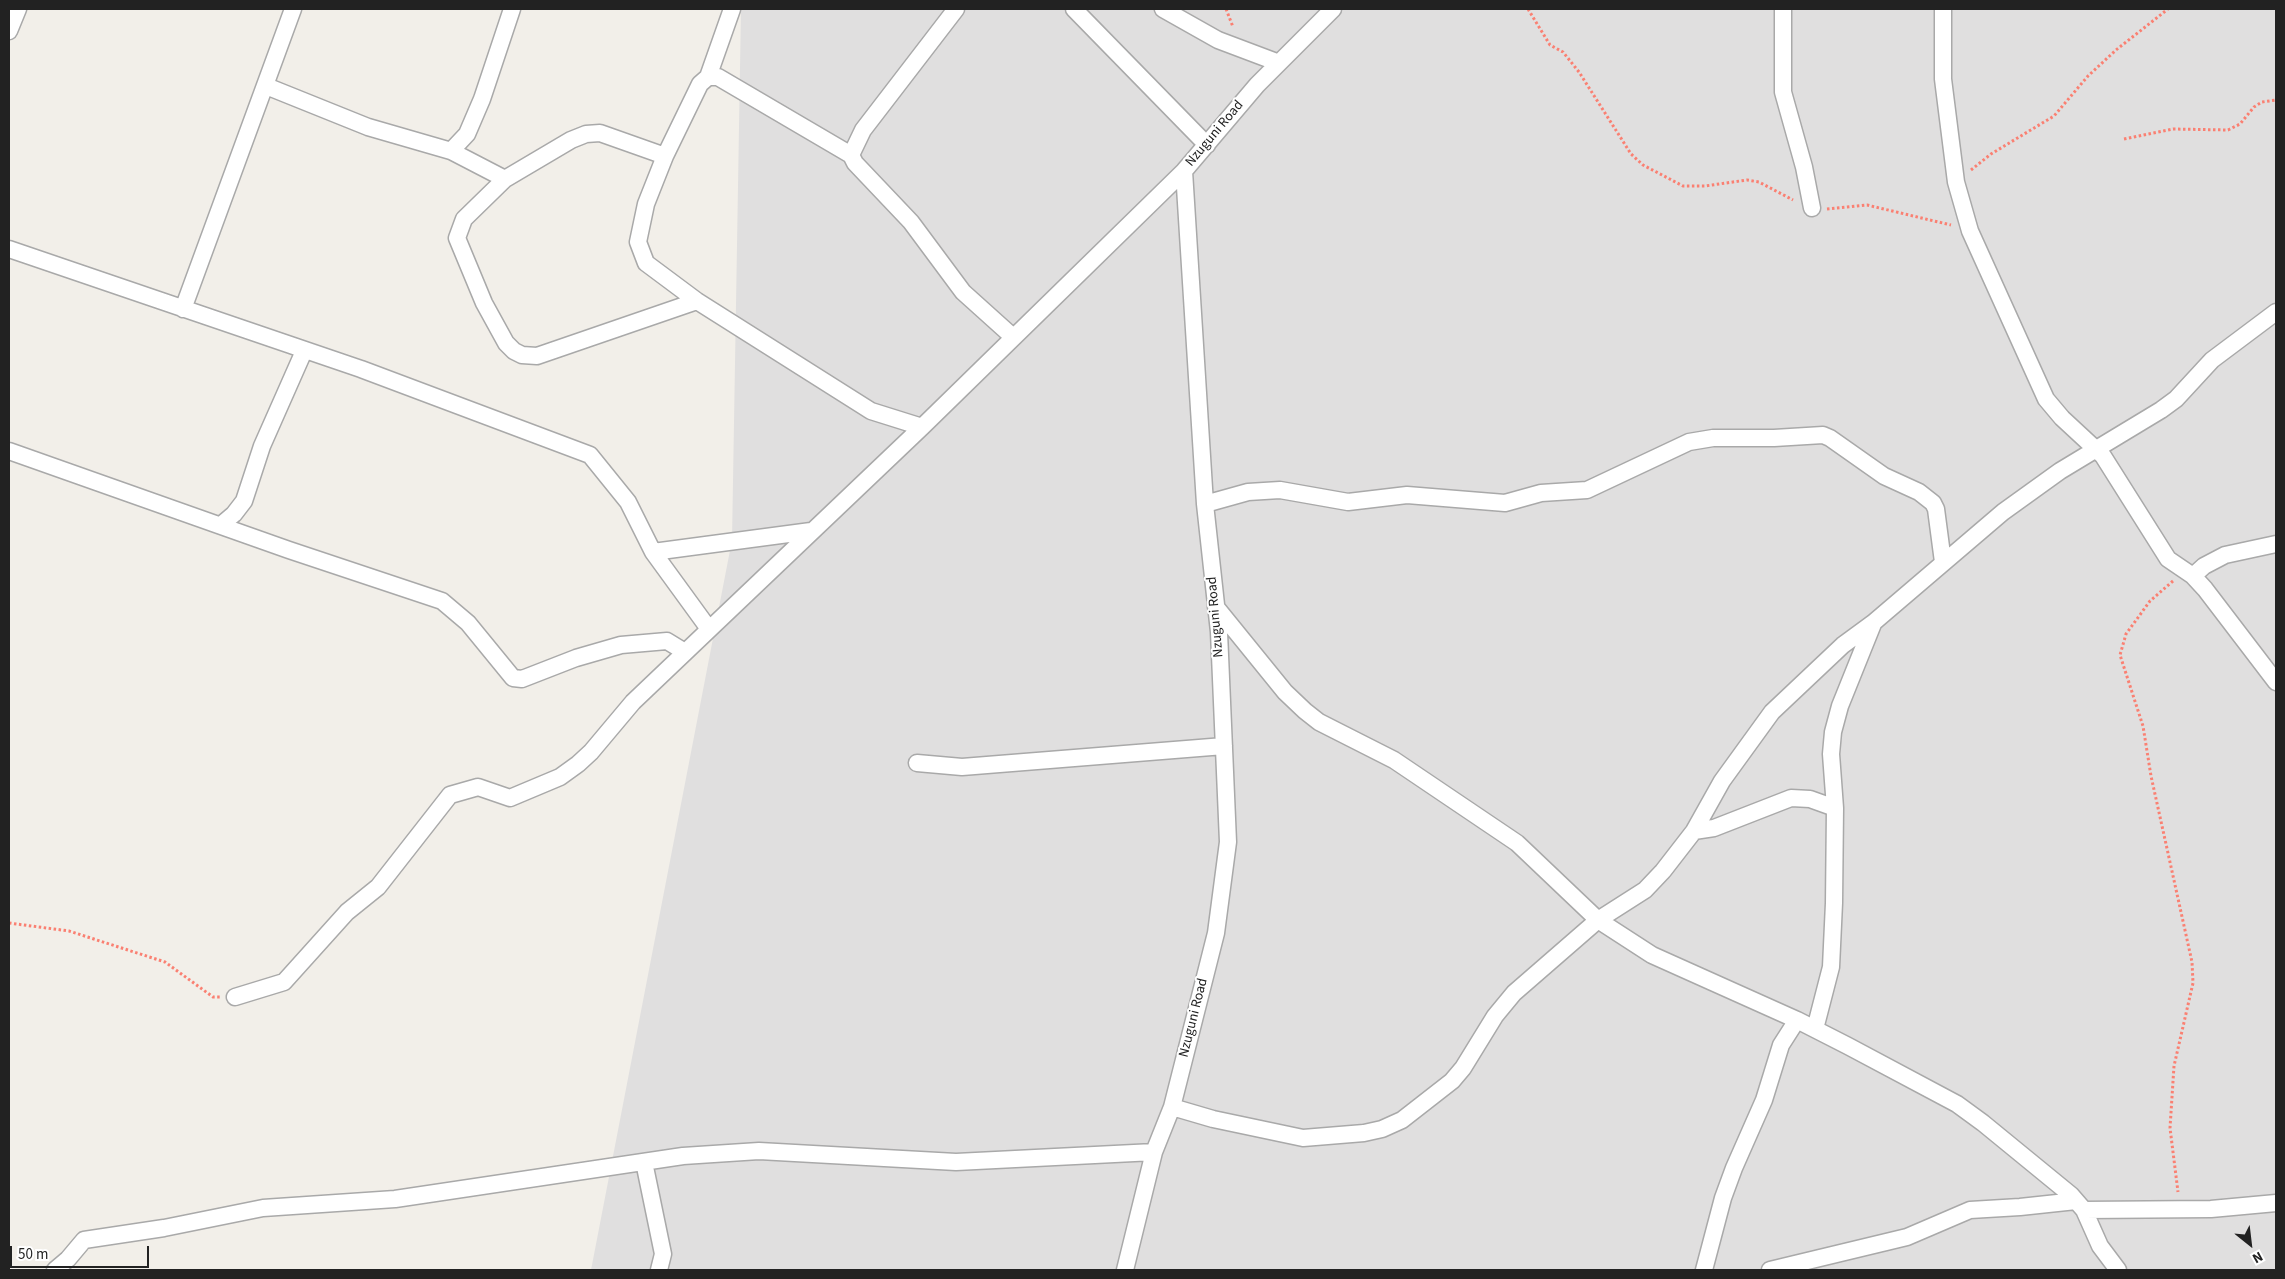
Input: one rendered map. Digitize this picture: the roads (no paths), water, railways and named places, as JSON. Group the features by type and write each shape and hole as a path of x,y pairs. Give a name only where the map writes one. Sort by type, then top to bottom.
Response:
{"street":[{"path":"9,31 18,9"},
{"path":"184,309 293,9"},
{"path":"451,151 467,134 482,99 512,9"},
{"path":"732,9 708,77 700,84 665,156 646,204 638,242 646,263 697,302 871,411 922,427"},
{"path":"851,154 863,130 956,9"},
{"path":"1074,9 1207,144"},
{"path":"1163,9 1218,40 1279,63"},
{"name":"Nzuguni Road","path":"1126,1270 1154,1152 1172,1107 1219,914 1228,842 1216,607 1205,504 1184,171 1256,85 1333,9"},
{"path":"1783,9 1783,92 1804,167 1812,208"},
{"path":"1943,9 1943,79 1956,182 1970,231 2046,399 2053,409 2111,466 2168,559 2189,573 2276,682"},
{"path":"708,77 718,77 851,154 855,163 911,222 963,292 1013,338"},
{"path":"266,86 368,126 451,151 505,179"},
{"path":"665,156 600,133 586,134 571,140 505,179 464,219 457,238 484,303 506,343 514,351 522,355 537,356 697,302"},
{"path":"235,997 284,982 347,912 378,887 450,795 478,787 510,798 560,777 591,752 633,702 922,427 1184,171"},
{"path":"9,249 361,369 590,455 628,502 653,552 709,630"},
{"path":"1172,1107 1213,1120 1303,1138 1337,1136 1382,1129 1402,1120 1452,1081 1463,1068 1495,1016 1514,993 1598,920 1645,890 1663,872 1694,831 1722,781 1772,712 1843,645 1873,623 2003,512 2094,449 2176,399 2212,360 2276,312"},
{"path":"221,525 234,514 244,501 262,446 304,351"},
{"path":"1205,504 1248,492 1280,490 1348,502 1407,495 1505,503 1541,493 1587,490 1689,442 1713,438 1774,438 1823,435 1884,476 1927,497 1936,509 1943,562"},
{"path":"9,451 442,601 468,623 513,678 522,679 576,658 621,645 667,641 685,652"},
{"path":"653,552 811,531"},
{"path":"2189,573 2225,555 2276,544"},
{"path":"1216,607 1285,692 1305,711 1319,722 1394,760 1517,843 1598,920 1652,955 1797,1020 1957,1104 2061,1185 2080,1205 2100,1246 2118,1270"},
{"path":"1815,1030 1831,967 1835,808 1831,754 1834,732 1840,706 1873,623"},
{"path":"917,763 962,767 1224,746"},
{"path":"1694,831 1714,828 1792,798 1810,799 1835,808"},
{"path":"1708,1268 1723,1198 1764,1100 1781,1045 1797,1020"},
{"path":"55,1270 68,1259 84,1240 164,1228 263,1208 395,1199 683,1156 759,1151 956,1162 1154,1152"},
{"path":"644,1162 663,1254 660,1270"},
{"path":"1770,1270 1907,1237 1970,1210 2080,1205 2183,1210 2276,1203"}]}
